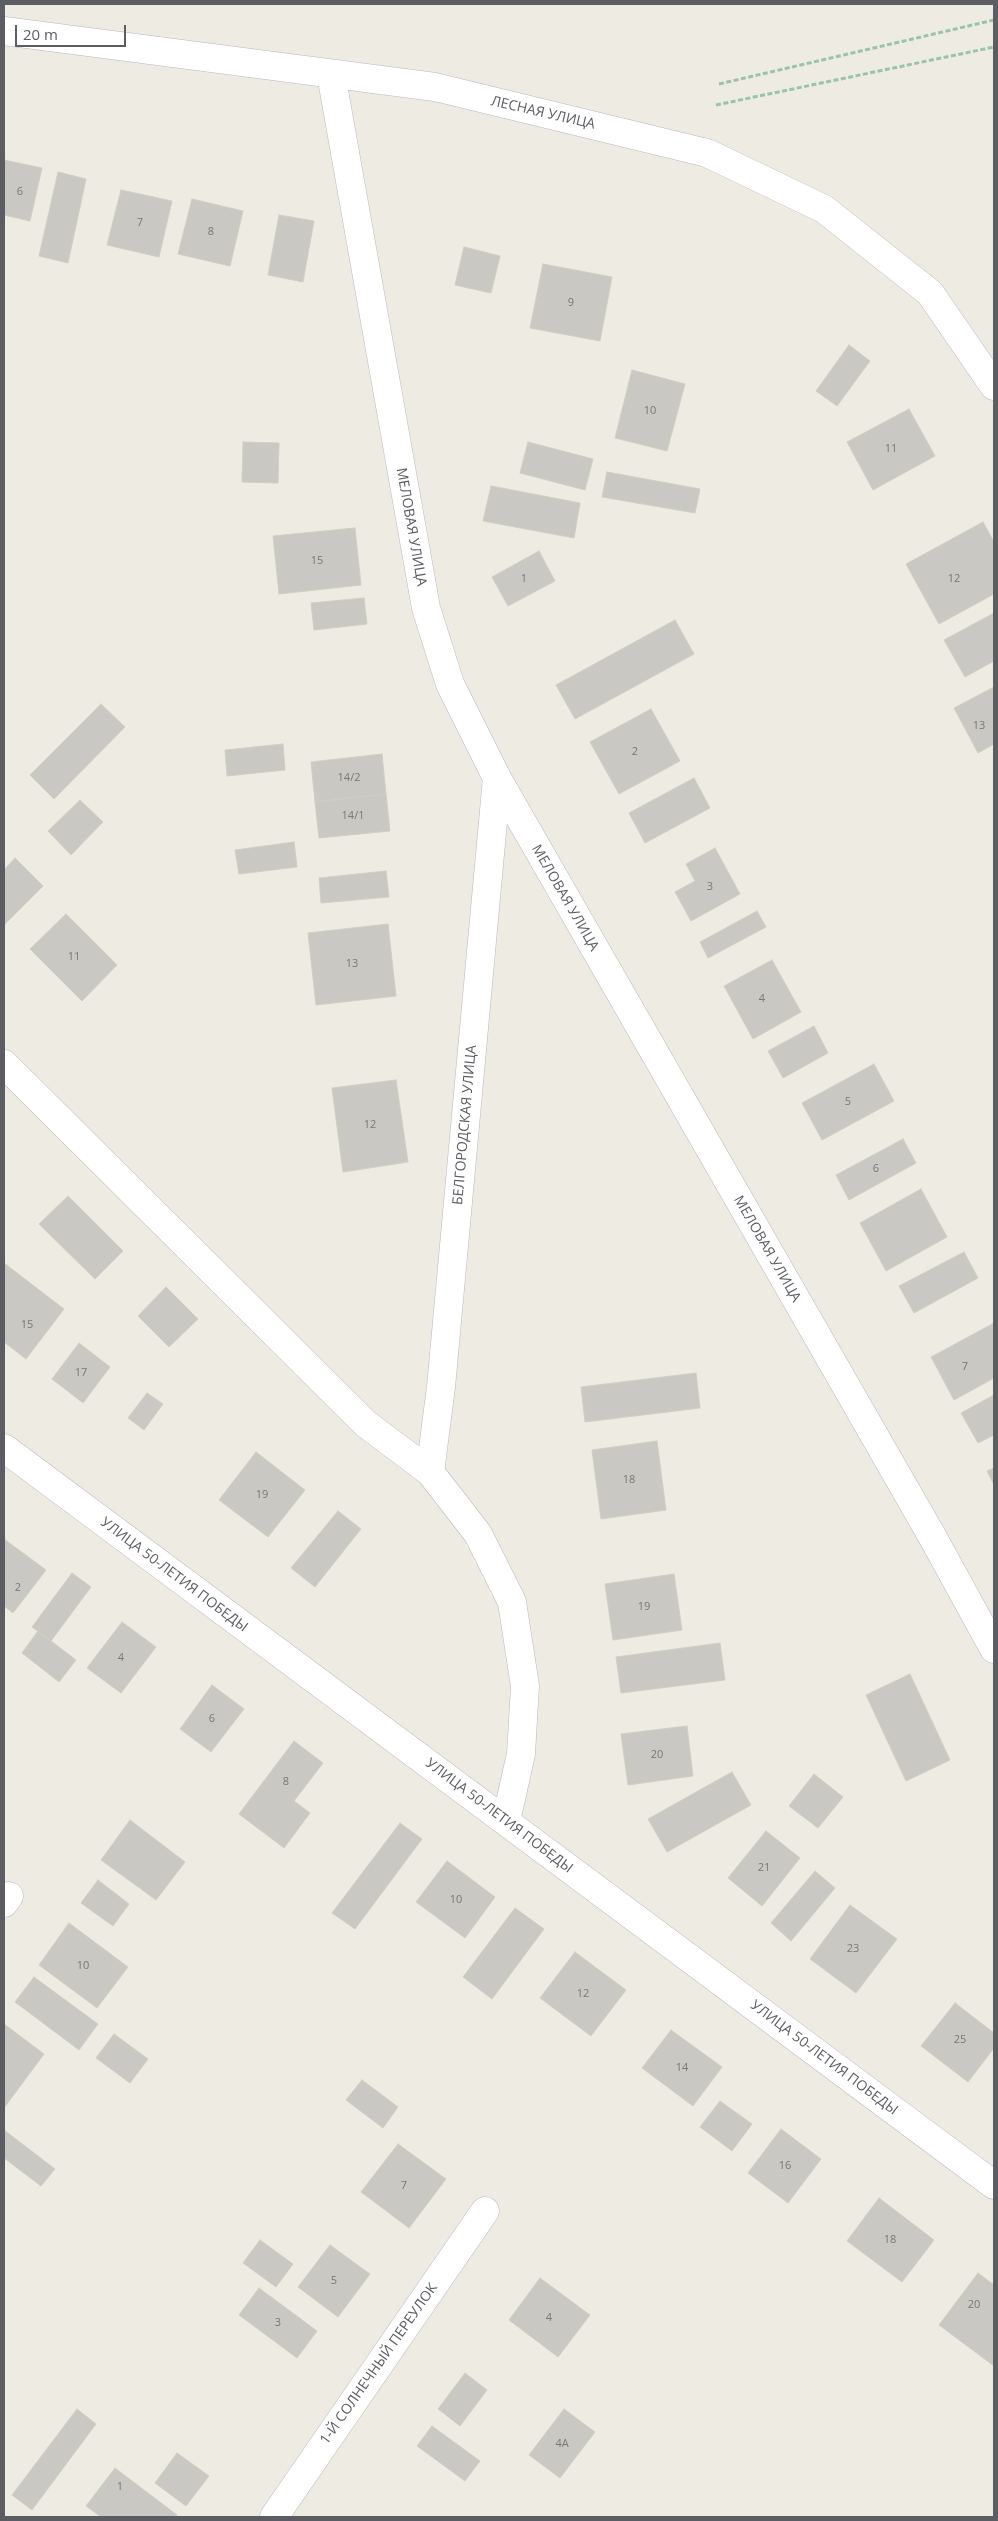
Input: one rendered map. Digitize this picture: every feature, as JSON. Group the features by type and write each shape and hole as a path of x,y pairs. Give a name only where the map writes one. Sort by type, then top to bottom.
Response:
{"street":[{"name":"ЛЕСНАЯ УЛИЦА","path":"4,31 435,88 707,153 824,209 930,293 994,386"},
{"name":"МЕЛОВАЯ УЛИЦА","path":"331,74 426,608 450,684 497,778 928,1528 994,1649"},
{"name":"БЕЛГОРОДСКАЯ УЛИЦА","path":"430,1472 441,1387 497,778"},
{"path":"4,1064 366,1424 430,1472 478,1534 512,1602 525,1686 521,1754 506,1821"},
{"name":"УЛИЦА 50-ЛЕТИЯ ПОБЕДЫ","path":"4,1448 994,2185"},
{"name":"1-Й СОЛНЕЧНЫЙ ПЕРЕУЛОК","path":"274,2517 485,2211"}],"path":[{"path":"719,84 994,20"},
{"path":"716,105 994,47"}],"building":[{"path":"4,160 42,168 30,221 4,215"},
{"path":"58,172 86,179 68,263 39,256"},
{"path":"121,190 172,201 159,257 107,245"},
{"path":"192,199 243,211 230,266 178,254"},
{"path":"279,215 314,221 303,282 268,275"},
{"path":"464,247 500,256 491,293 455,285"},
{"path":"543,264 612,277 600,341 530,328"},
{"path":"849,345 870,361 837,406 816,391"},
{"path":"632,370 685,384 667,451 615,438"},
{"path":"909,409 935,456 873,490 847,442"},
{"path":"243,442 279,443 278,483 242,482"},
{"path":"528,442 593,459 585,490 520,473"},
{"path":"607,472 700,489 695,513 602,497"},
{"path":"491,486 580,503 574,538 483,521"},
{"path":"983,522 994,542 994,594 939,624 906,564"},
{"path":"355,528 361,585 279,594 273,536"},
{"path":"539,551 555,581 508,606 492,577"},
{"path":"364,598 367,624 314,630 311,603"},
{"path":"994,613 994,661 965,677 944,640"},
{"path":"675,620 694,654 575,719 556,685"},
{"path":"994,687 994,744 978,753 954,708"},
{"path":"101,704 125,727 54,799 30,775"},
{"path":"651,709 680,761 619,794 590,742"},
{"path":"283,744 285,770 227,776 225,750"},
{"path":"382,754 386,794 315,802 311,762"},
{"path":"694,778 710,808 645,843 629,813"},
{"path":"386,794 390,831 319,838 315,802"},
{"path":"80,800 103,822 71,855 48,831"},
{"path":"294,842 297,867 239,874 235,850"},
{"path":"715,848 740,894 691,921 675,892 695,881 686,864"},
{"path":"15,858 43,886 4,925 4,870"},
{"path":"386,871 389,897 321,903 319,878"},
{"path":"757,911 766,927 708,958 700,942"},
{"path":"66,914 117,965 82,1001 30,949"},
{"path":"388,924 396,996 316,1005 308,933"},
{"path":"772,960 801,1012 753,1039 724,986"},
{"path":"814,1026 828,1053 783,1078 768,1051"},
{"path":"874,1064 894,1101 822,1140 802,1103"},
{"path":"396,1080 408,1162 343,1172 332,1088"},
{"path":"903,1139 916,1163 849,1200 836,1175"},
{"path":"921,1189 947,1237 886,1271 860,1223"},
{"path":"68,1196 123,1251 95,1279 39,1224"},
{"path":"964,1252 978,1278 914,1313 899,1286"},
{"path":"4,1263 64,1309 26,1359 4,1342"},
{"path":"166,1287 198,1319 169,1347 138,1316"},
{"path":"994,1323 994,1378 954,1400 931,1357"},
{"path":"79,1343 110,1367 83,1403 52,1379"},
{"path":"696,1373 700,1408 585,1422 581,1387"},
{"path":"147,1393 163,1404 144,1430 128,1418"},
{"path":"994,1395 994,1435 978,1443 961,1413"},
{"path":"657,1441 666,1510 601,1519 592,1450"},
{"path":"256,1452 305,1490 268,1537 219,1500"},
{"path":"994,1468 994,1485 987,1471"},
{"path":"338,1511 361,1529 315,1587 291,1568"},
{"path":"4,1539 46,1570 13,1613 4,1606"},
{"path":"72,1573 91,1587 51,1641 32,1627"},
{"path":"674,1574 682,1630 613,1640 605,1584"},
{"path":"122,1622 156,1647 121,1693 87,1668"},
{"path":"38,1631 76,1660 59,1682 22,1653"},
{"path":"720,1643 725,1680 621,1693 616,1657"},
{"path":"910,1674 950,1760 906,1781 866,1695"},
{"path":"212,1685 244,1709 211,1752 180,1729"},
{"path":"687,1726 693,1776 628,1785 621,1734"},
{"path":"294,1741 323,1763 294,1801 310,1813 284,1848 239,1814"},
{"path":"732,1772 751,1805 667,1852 648,1819"},
{"path":"814,1774 843,1797 818,1828 789,1806"},
{"path":"130,1820 185,1862 156,1900 101,1860"},
{"path":"400,1823 422,1839 355,1929 332,1913"},
{"path":"766,1831 800,1858 762,1906 728,1878"},
{"path":"447,1861 495,1897 465,1938 416,1902"},
{"path":"815,1871 835,1888 791,1941 771,1923"},
{"path":"98,1880 129,1904 113,1926 81,1903"},
{"path":"850,1905 897,1939 856,1993 810,1959"},
{"path":"515,1908 544,1929 492,1999 463,1977"},
{"path":"69,1923 128,1967 97,2008 39,1965"},
{"path":"575,1952 626,1990 591,2036 540,1998"},
{"path":"34,1977 98,2024 79,2050 15,2002"},
{"path":"955,2003 994,2033 994,2048 968,2082 921,2046"},
{"path":"4,2024 44,2054 4,2108"},
{"path":"671,2030 722,2067 693,2106 642,2068"},
{"path":"114,2034 148,2059 130,2083 96,2058"},
{"path":"362,2080 398,2107 383,2128 346,2100"},
{"path":"720,2101 752,2124 732,2151 700,2127"},
{"path":"781,2129 821,2159 788,2203 748,2173"},
{"path":"4,2130 55,2169 41,2186 4,2158"},
{"path":"398,2144 446,2179 409,2228 361,2192"},
{"path":"879,2198 934,2240 902,2282 847,2241"},
{"path":"260,2240 293,2264 276,2287 243,2263"},
{"path":"330,2245 370,2274 338,2317 298,2287"},
{"path":"978,2273 994,2285 994,2366 939,2325"},
{"path":"540,2278 590,2315 558,2357 509,2320"},
{"path":"259,2288 317,2331 297,2358 239,2315"},
{"path":"465,2373 487,2390 460,2426 438,2409"},
{"path":"77,2409 96,2424 32,2510 12,2495"},
{"path":"564,2409 595,2432 560,2478 529,2455"},
{"path":"432,2426 480,2461 465,2481 417,2446"},
{"path":"177,2453 209,2476 186,2506 155,2483"},
{"path":"115,2468 177,2515 175,2517 101,2517 86,2506"}]}
